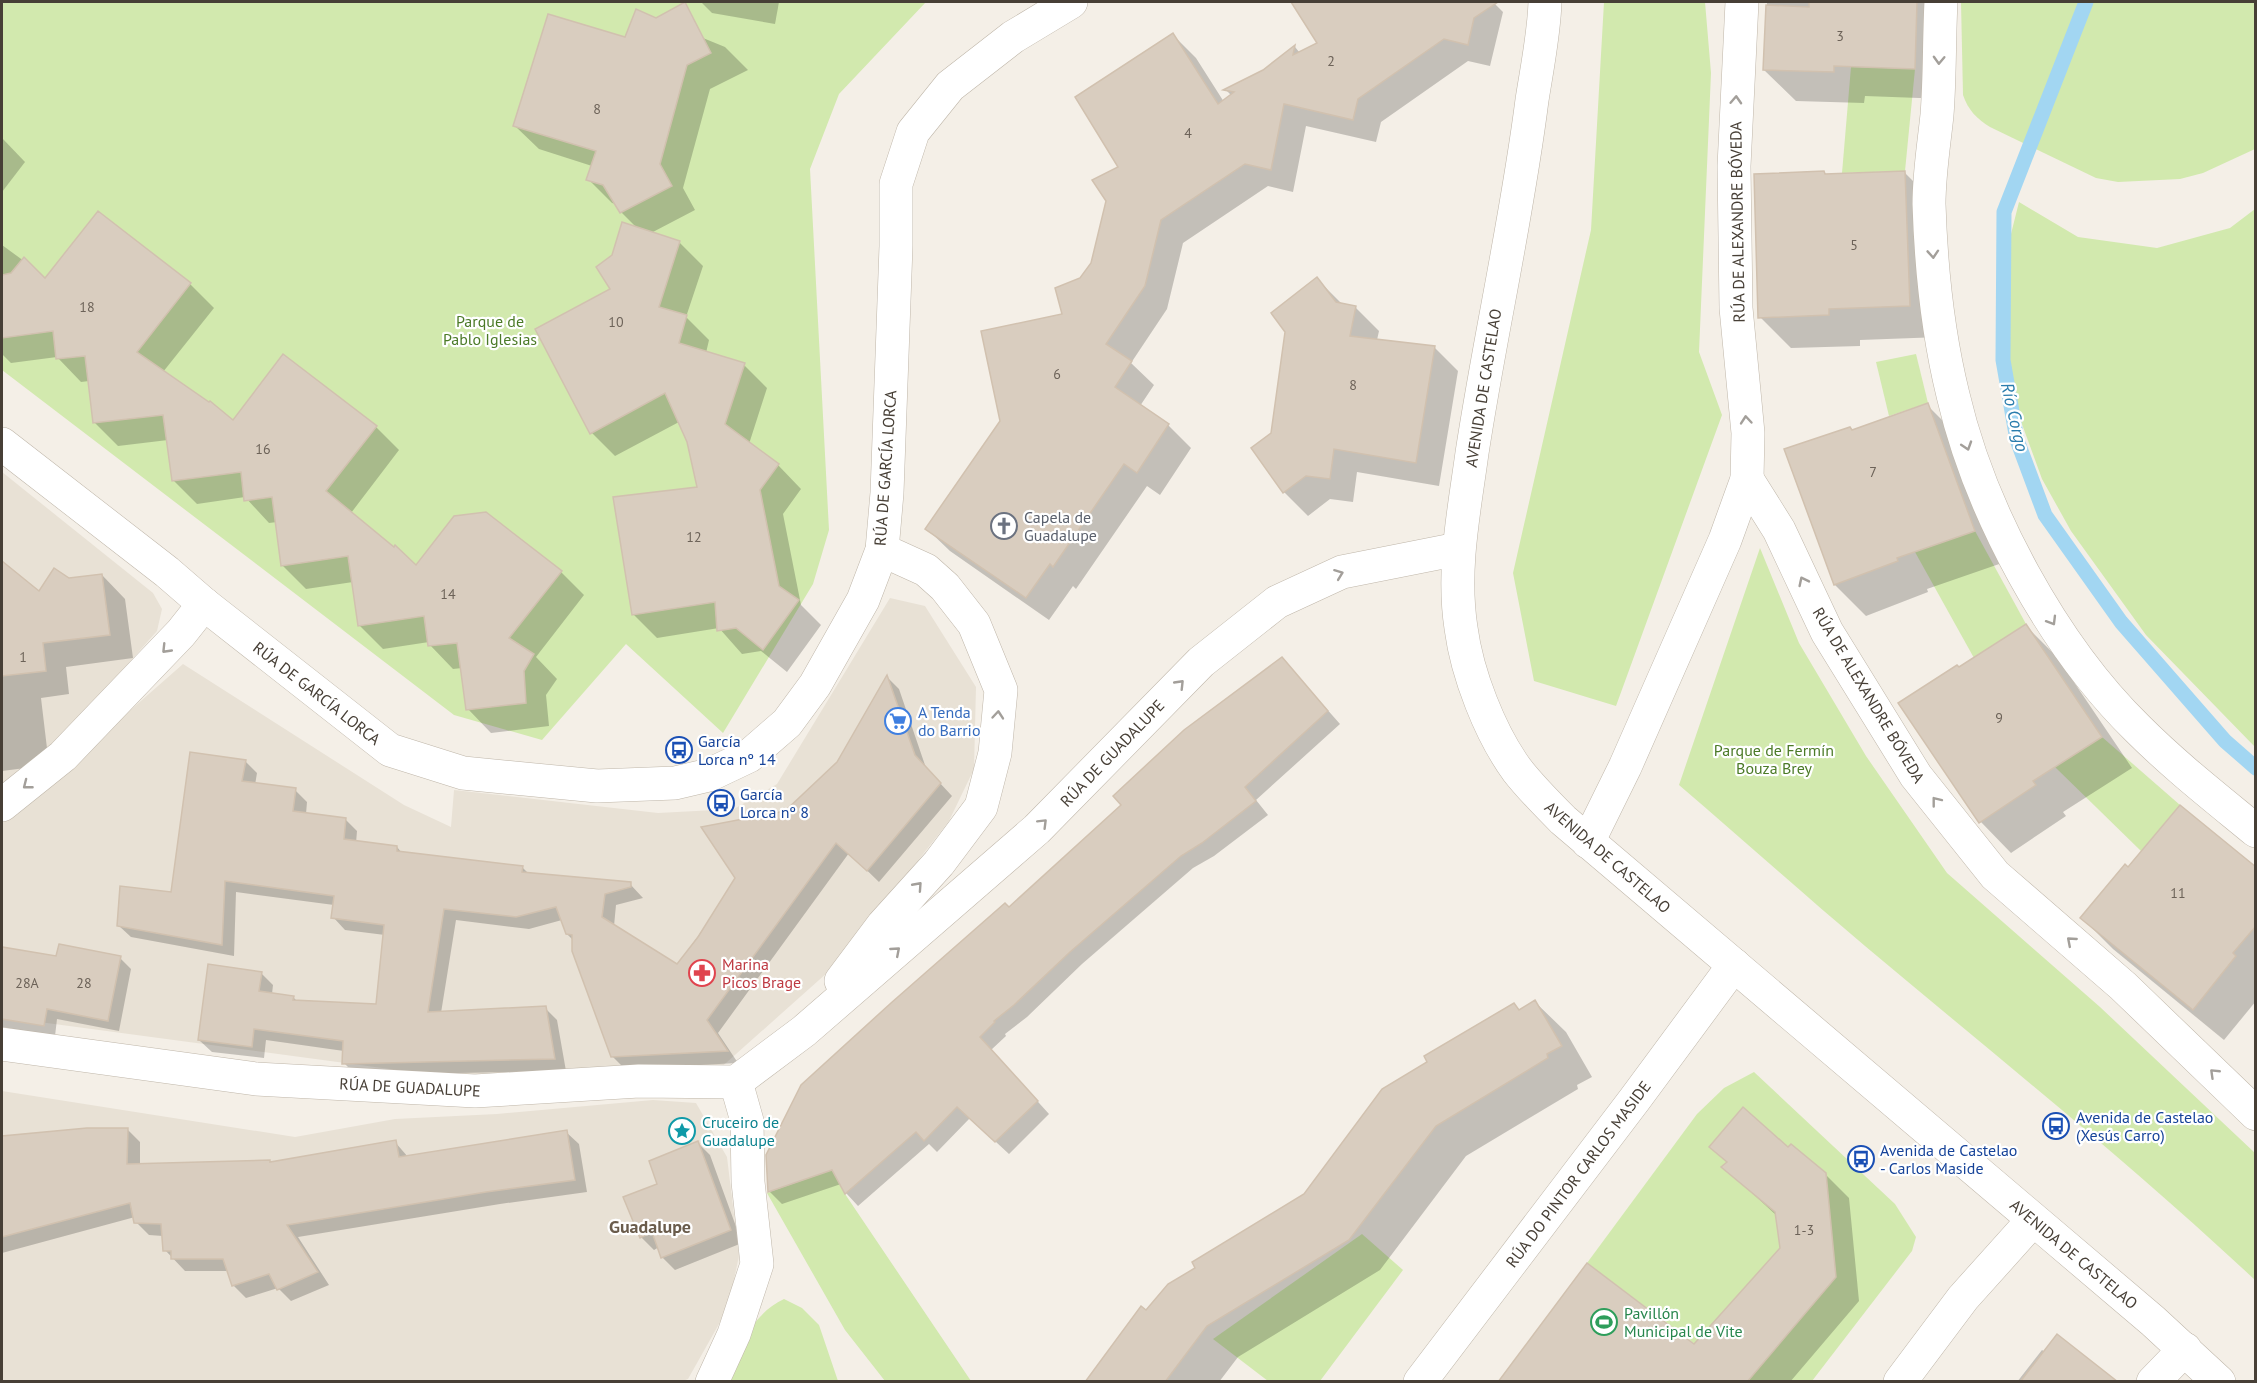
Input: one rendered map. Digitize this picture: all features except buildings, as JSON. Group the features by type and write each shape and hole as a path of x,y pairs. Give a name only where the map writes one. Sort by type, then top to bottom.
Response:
{"street":[{"name":"RÚA DE GARCÍA LORCA","path":"2,444 390,750 463,773 597,786 675,783 709,776 749,756 787,723 815,685 863,600 882,550 887,493 896,246 896,184 913,132 950,86 1013,37 1071,2"},
{"name":"AVENIDA DE CASTELAO","path":"1545,2 1526,153 1482,388 1458,549 1456,589 1461,631 1471,672 1500,742 1517,769 1546,804 1588,842 2186,1349 2219,1382"},
{"name":"RÚA DE ALEXANDRE BÓVEDA","path":"1588,842 1625,767 1725,540 1746,479 1748,433 1736,308 1734,166 1742,2"},
{"path":"1941,2 1937,113 1929,203 1942,336 1953,394 1967,447 2020,567 2054,626 2096,683 2138,729 2256,831"},
{"name":"RÚA DE ALEXANDRE BÓVEDA","path":"1746,479 1779,530 1827,632 1916,776 1995,875 2123,986 2256,1114"},
{"name":"RÚA DE GUADALUPE","path":"2,1044 256,1079 463,1091 639,1081 736,1082 804,1031 1037,829 1201,662 1277,602 1341,572 1458,549"},
{"name":"RÚA DE GUADALUPE","path":"804,1031 883,925 939,863 981,807 995,753 1001,690 974,624 945,587 926,570 882,550"},
{"path":"2,805 63,756 181,633 204,604"},
{"name":"RÚA DO PINTOR CARLOS MASIDE","path":"1420,1382 1635,1099 1734,964"},
{"path":"712,1382 734,1334 758,1264 748,1182 747,1121 736,1082"},
{"path":"1900,1382 1963,1298 2033,1220"},
{"path":"2152,1382 2186,1349"}],"shaded area":[{"path":"2,472 153,593 162,609 157,631 55,746 2,791"},
{"path":"890,598 925,606 976,687 974,769 949,821 837,964 717,1071 464,1079 2,1017 2,823 183,664 404,805 451,827 454,790 658,813 734,809 777,784"},
{"path":"2,1091 295,1137 395,1119 497,1114 653,1100 696,1103 727,1157 739,1256 728,1308 688,1379 683,1381 2,1381"}],"green space":[{"name":"Parque de Pablo Iglesias","path":"2,2 926,2 839,94 810,169 829,530 813,584 723,733 626,644 542,740 454,715 2,370"},
{"path":"1604,2 1705,2 1711,73 1699,352 1722,415 1616,706 1534,681 1513,573 1591,230"},
{"path":"1961,2 2255,2 2255,149 2203,173 2180,179 2118,182 2096,178 1990,127 1974,114 1963,95"},
{"path":"1851,67 1915,69 1905,171 1842,173"},
{"path":"2019,202 2078,237 2157,248 2230,228 2255,209 2255,747 2146,635 2071,531 2042,479 2019,416 2009,359 2009,242"},
{"path":"1916,354 1928,403 1889,416 1876,362"},
{"path":"1975,531 2026,624 1974,658 1915,552"},
{"name":"Parque de Fermín Bouza Brey","path":"1760,548 1799,643 1866,756 1947,873 2100,1007 2255,1153 2255,1280 2111,1152 1841,926 1679,785"},
{"path":"2102,737 2180,805 2141,851 2055,767"},
{"path":"1754,1072 1895,1204 1916,1237 1912,1251 1812,1381 1744,1381 1587,1263 1697,1114 1724,1088"},
{"path":"832,1170 845,1194 971,1381 885,1381 845,1330 767,1193"},
{"path":"1362,1234 1403,1270 1320,1381 1268,1381 1213,1339"},
{"path":"784,1299 802,1308 819,1325 838,1381 721,1382 754,1324 763,1314"}],"waterway":[{"name":"Río Corgo","path":"2086,2 2004,212 2003,360 2017,440 2045,515 2121,622 2225,741 2256,768"}],"place":[{"name":"Capela de Guadalupe","path":"1004,526"},
{"name":"A Tenda do Barrio","path":"898,721"},
{"name":"García Lorca nº 14","path":"679,750"},
{"name":"García Lorca nº 8","path":"721,803"},
{"name":"Marina Picos Brage","path":"702,973"},
{"name":"Avenida de Castelao (Xesús Carro)","path":"2056,1126"},
{"name":"Cruceiro de Guadalupe","path":"682,1131"},
{"name":"Avenida de Castelao - Carlos Maside","path":"1861,1159"},
{"name":"Pavillón Municipal de Vite","path":"1604,1322"}],"district":[{"name":"Guadalupe","path":"650,1226"}]}
